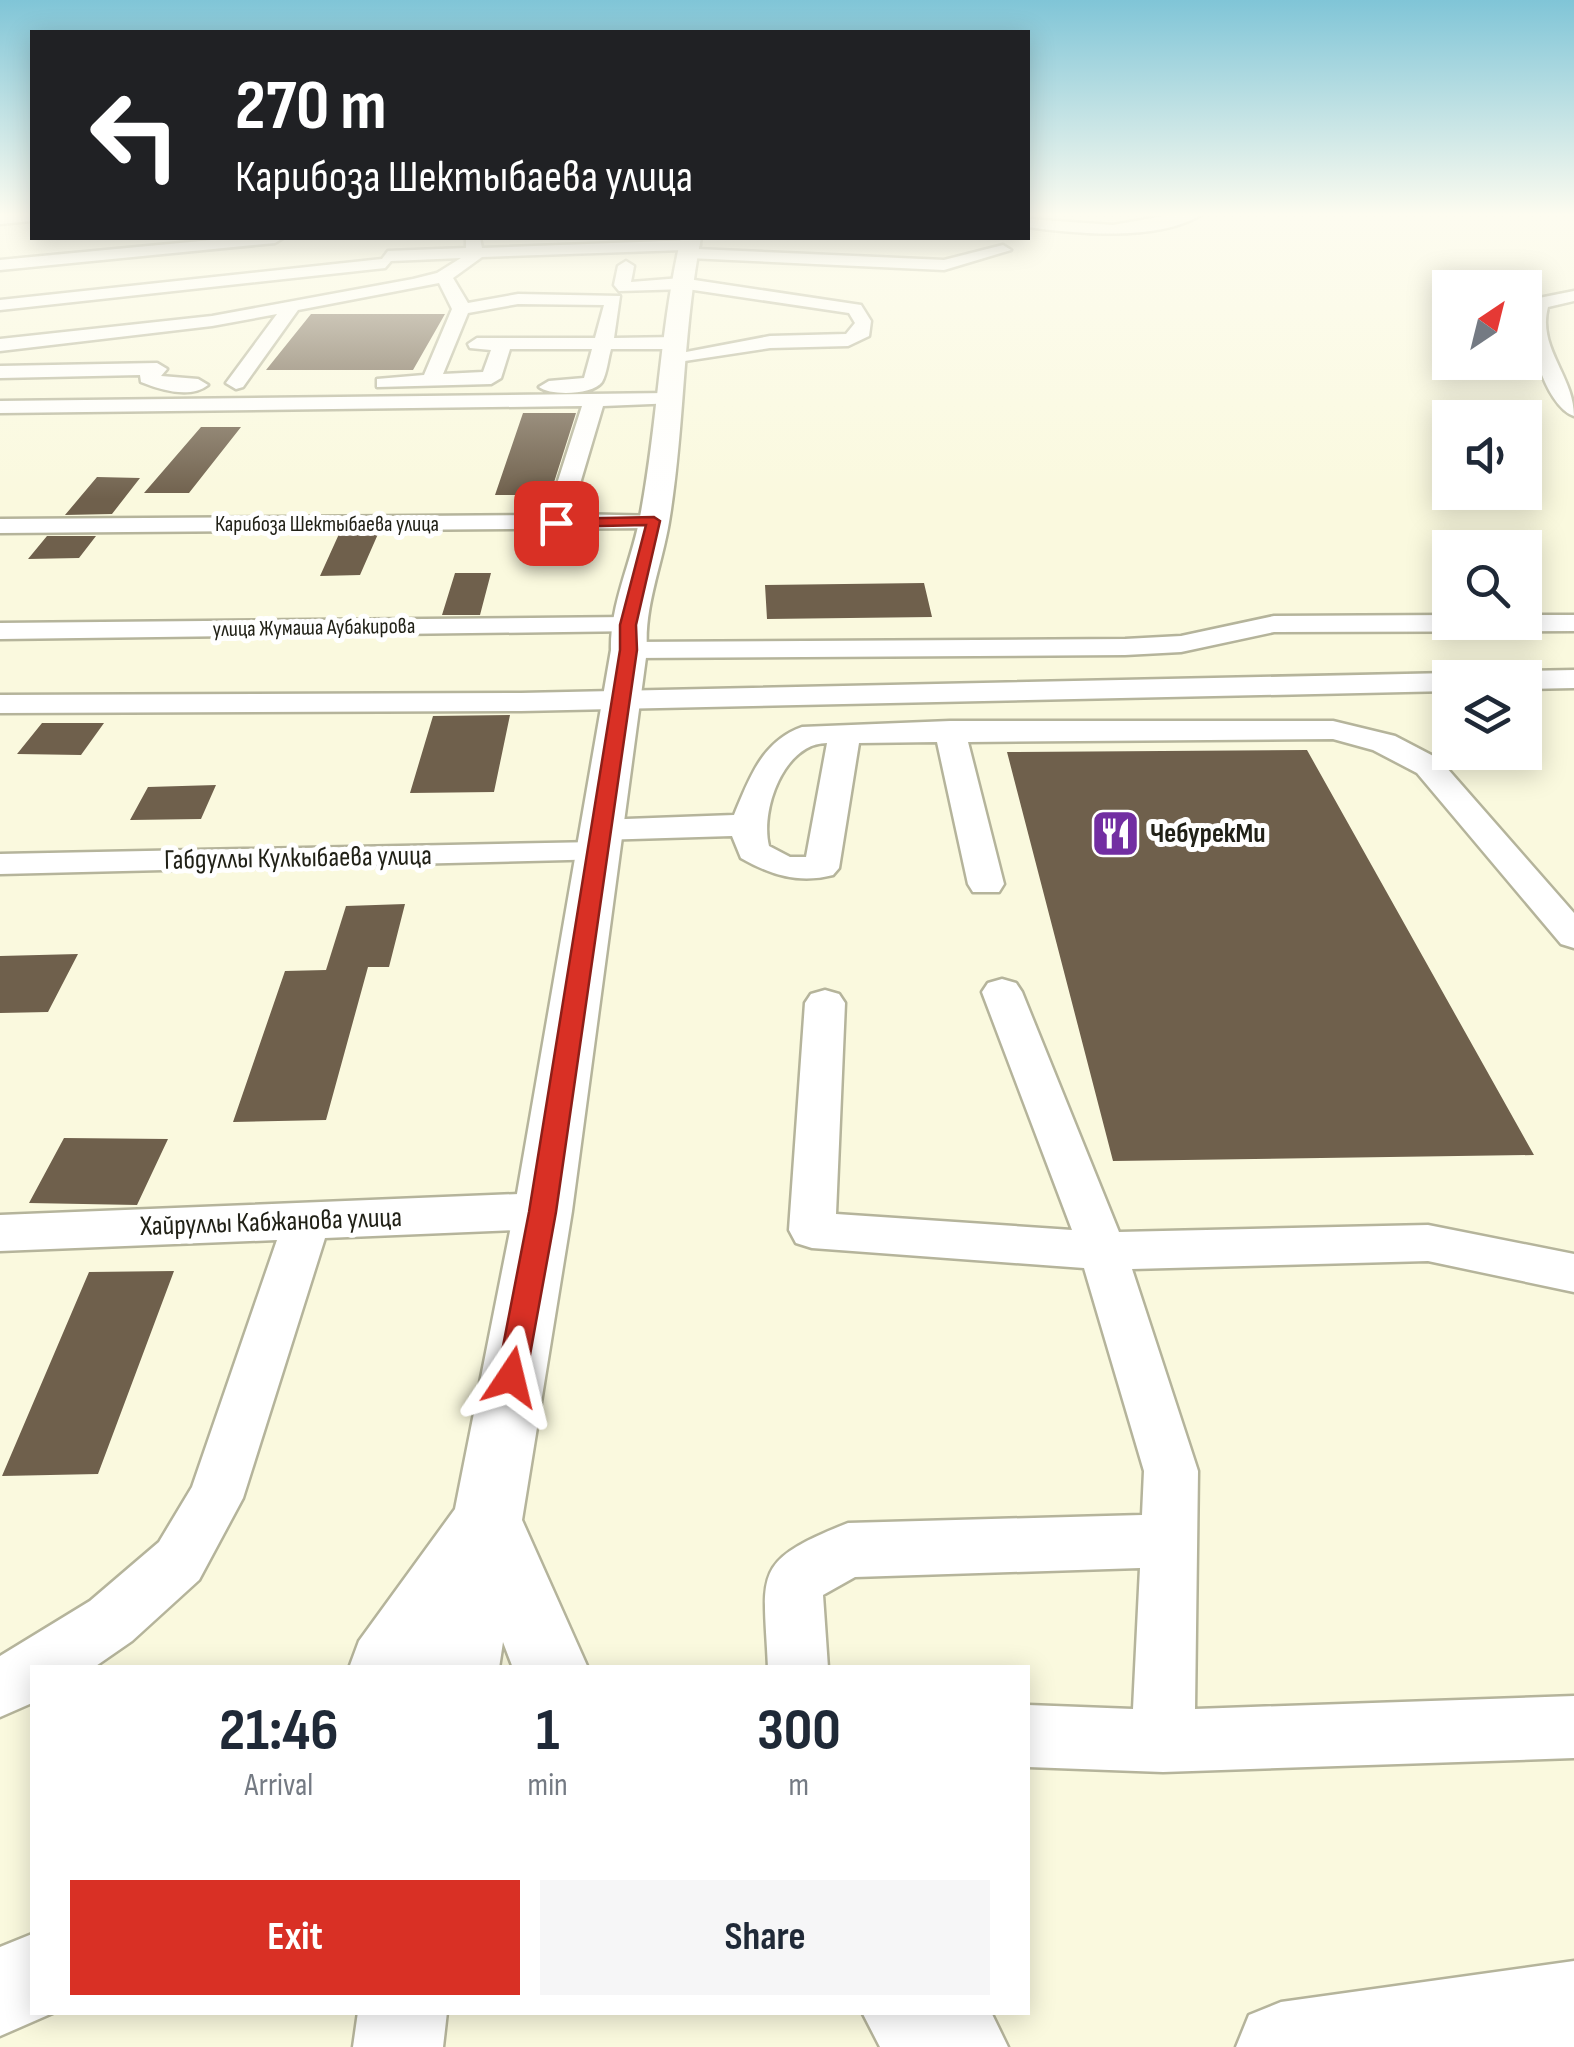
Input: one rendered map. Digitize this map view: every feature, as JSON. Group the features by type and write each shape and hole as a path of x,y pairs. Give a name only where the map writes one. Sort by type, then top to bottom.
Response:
{"main road":[{"path":"461,1665 542,1212 628,638 654,521 675,309"},
{"path":"388,1665 486,1517"},
{"path":"486,1517 550,1665"},
{"path":"0,1992 30,1979"},
{"path":"1280,2047 1574,2006"},
{"path":"398,2047 403,2015"},
{"path":"911,2015 963,2047"}],"street":[{"path":"0,330 218,309"},
{"path":"0,345 212,322 290,309"},
{"path":"236,383 290,309"},
{"path":"434,380 433,372 448,344 452,309"},
{"path":"0,372 164,363 148,378 166,385 236,383 271,397 434,380 498,378 490,309"},
{"path":"507,309 566,321 604,344"},
{"path":"448,344 494,344 566,321 591,309"},
{"path":"434,380 463,390 590,382 611,309"},
{"path":"604,344 652,309"},
{"path":"556,523 594,402 663,309"},
{"path":"710,309 770,342 848,340 860,336 862,324 853,309"},
{"path":"1538,309 1534,317 1536,336 1574,410"},
{"path":"530,378 540,375 566,321"},
{"path":"0,357 186,344 212,322"},
{"path":"0,407 271,397 594,402"},
{"name":"Карибоза Шектыбаева улица","path":"0,526 654,521"},
{"name":"улица Жумаша Аубакирова","path":"0,631 1125,647 1181,644 1274,624 1574,623"},
{"path":"1542,680 1574,679"},
{"path":"0,704 621,700 1432,682"},
{"path":"950,730 986,884"},
{"path":"845,732 821,868 784,867 753,851 747,825 778,754 800,737 845,732 950,730 1333,730 1384,743 1428,766 1574,936"},
{"name":"Габдуллы Кулкыбаева улица","path":"0,864 597,841 747,825"},
{"path":"1002,992 1103,1252 1171,1471 1172,1541 1162,1741"},
{"path":"826,1003 812,1230 1103,1252 1428,1243 1574,1273"},
{"name":"Хайруллы Кабжанова улица","path":"0,1233 542,1212"},
{"path":"44,1665 111,1622 180,1560 216,1498 307,1221"},
{"path":"798,1665 793,1581 848,1550 1172,1541"},
{"path":"0,1687 30,1673"},
{"path":"1030,1736 1162,1741 1574,1727"}],"building":[{"path":"311,314 445,314 413,370 266,370"},
{"path":"523,413 576,413 550,495 495,495"},
{"path":"201,427 241,427 189,493 144,493"},
{"path":"97,477 140,478 112,514 65,515"},
{"path":"339,534 378,534 360,575 320,576"},
{"path":"47,536 96,536 79,558 28,559"},
{"path":"455,573 491,573 480,615 442,615"},
{"path":"924,583 932,617 767,619 765,585"},
{"path":"510,715 494,792 410,793 433,716"},
{"path":"42,723 104,723 81,755 17,754"},
{"path":"1307,750 1534,1155 1113,1161 1007,752"},
{"path":"216,785 201,819 130,820 148,787"},
{"path":"405,904 389,967 368,967 326,1120 233,1122 285,971 326,970 346,906"},
{"path":"78,954 48,1012 0,1013 0,956"},
{"path":"64,1138 168,1139 137,1205 29,1203"},
{"path":"174,1271 98,1474 2,1476 89,1272"}],"place":[{"name":"ЧебурекМи","path":"1115,833"}],"route":[{"path":"511,1377 542,1212 628,650 628,625 654,521 556,523"}]}
